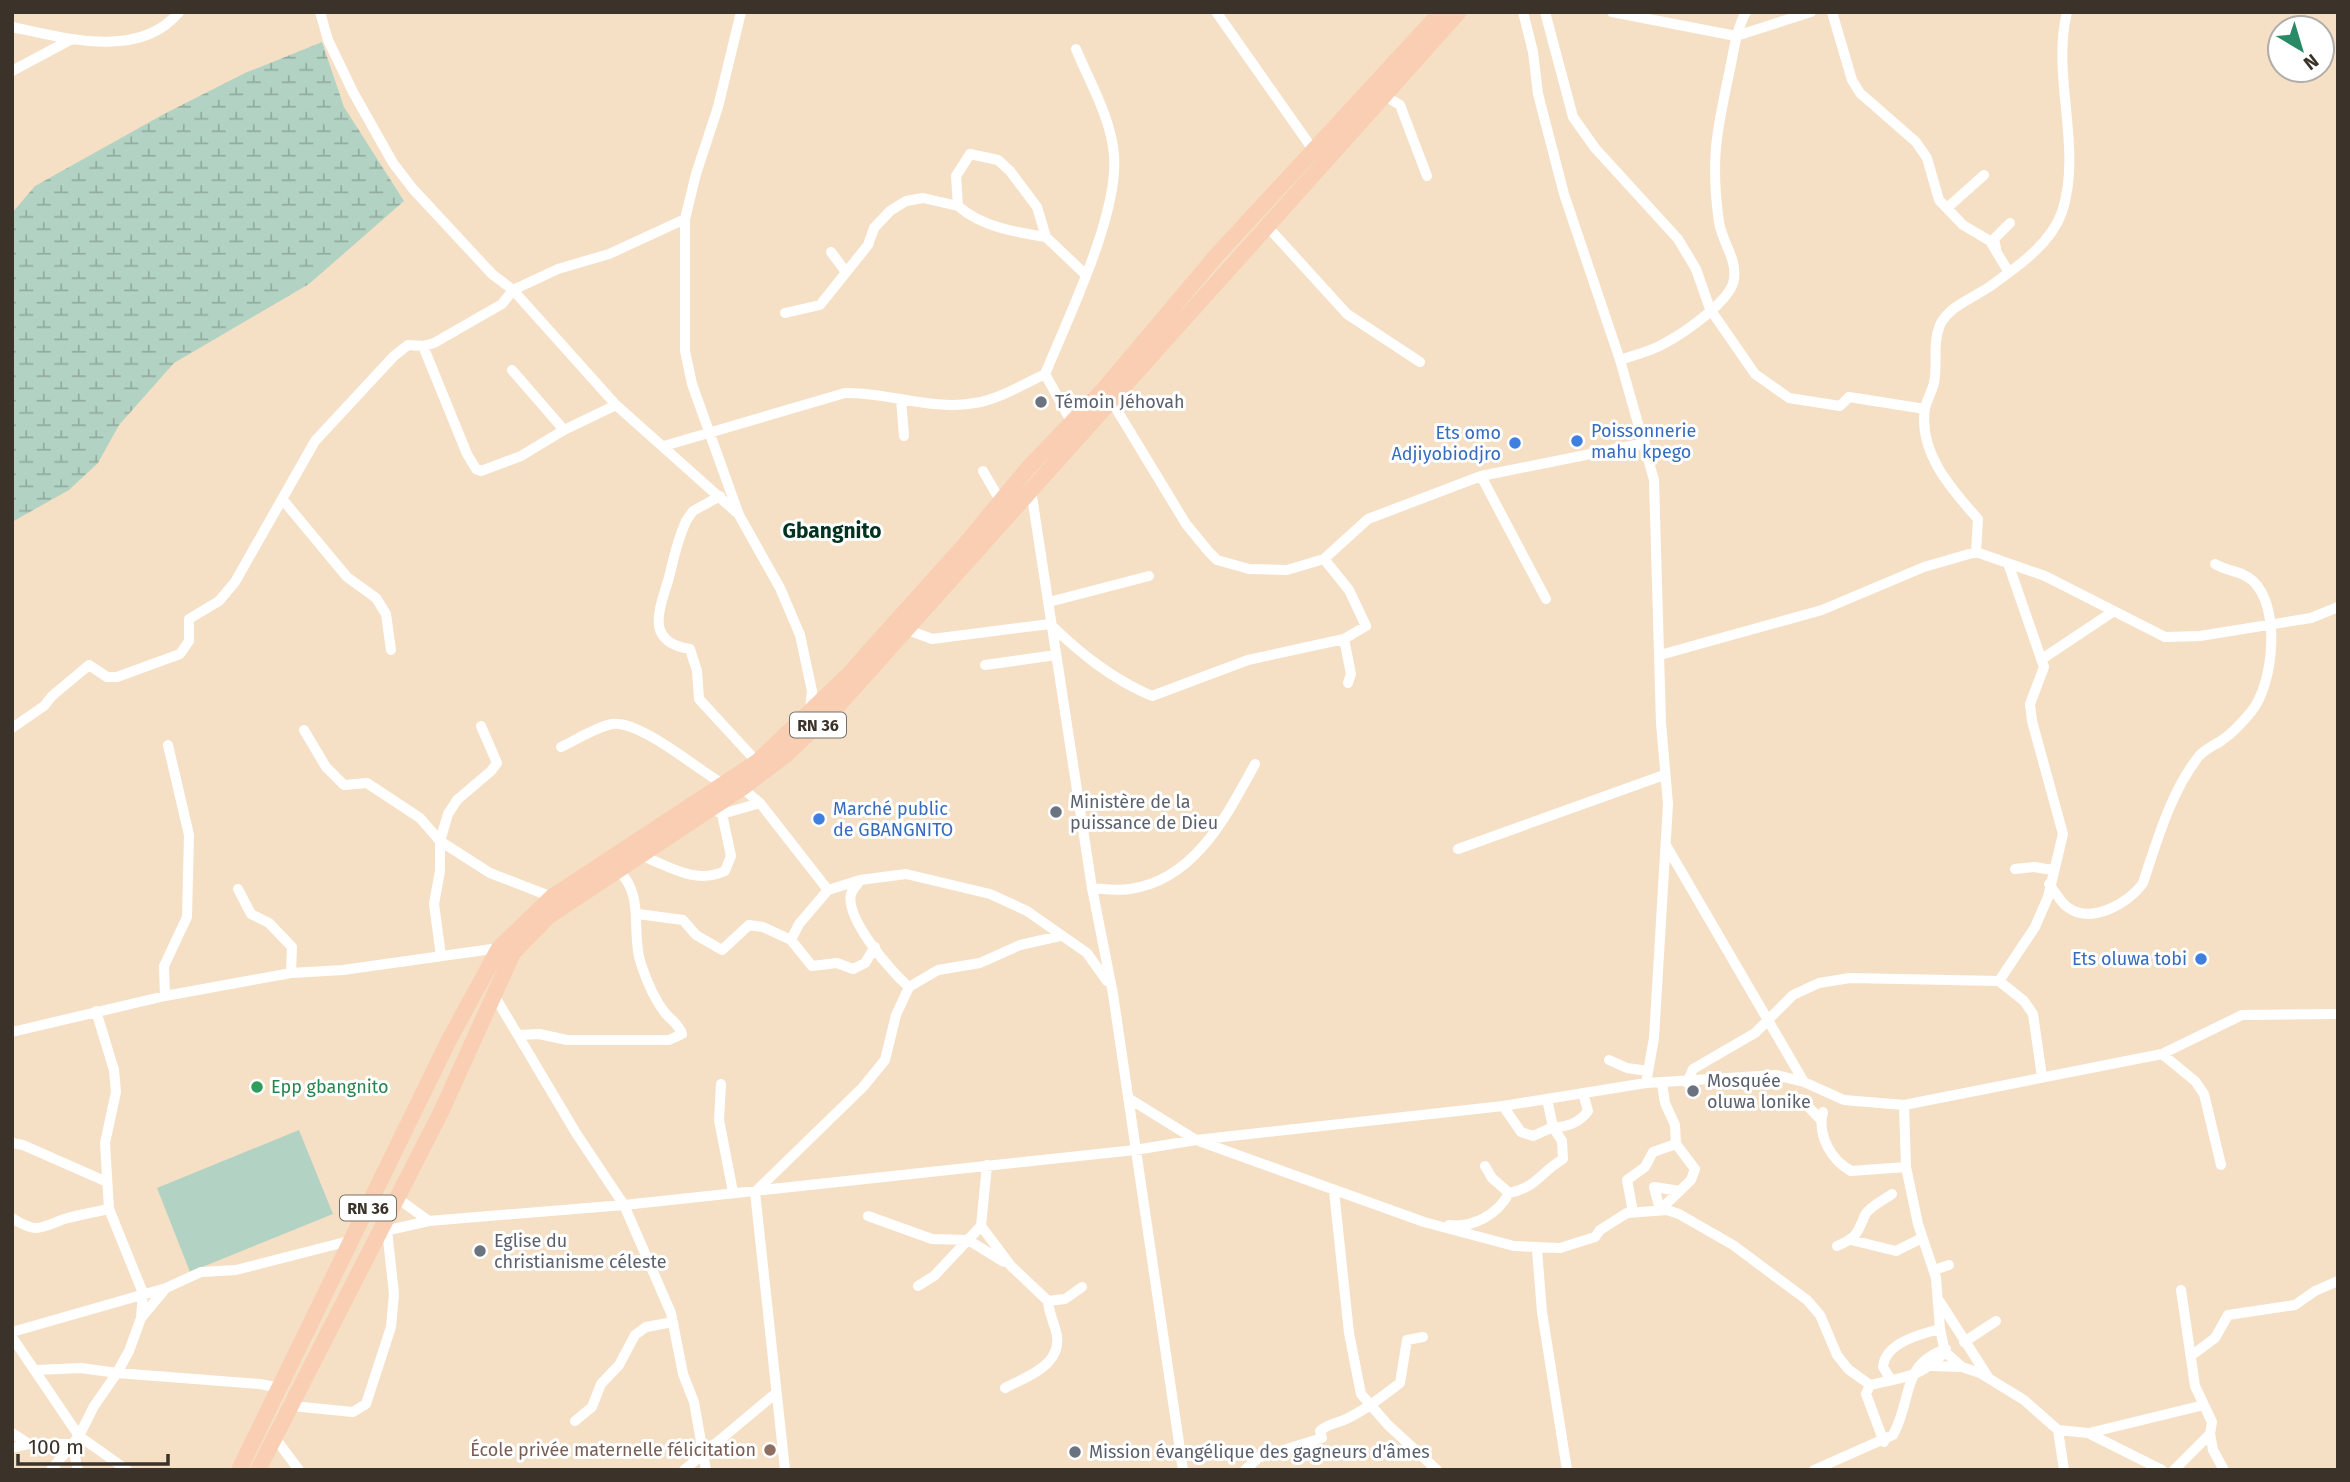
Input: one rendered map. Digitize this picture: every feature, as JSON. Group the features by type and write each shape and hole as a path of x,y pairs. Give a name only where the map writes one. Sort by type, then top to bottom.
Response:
{"main road":[{"name":"RN 36","path":"239,1470 449,1040 499,948 552,897 787,754 837,707 908,630 1009,505 1071,421 1104,389 1216,256 1441,12"},
{"name":"RN 36","path":"258,1470 384,1231 513,953 549,916 640,855 717,811 757,762 848,675 1009,505 1031,490 1459,12"}],"street":[{"path":"12,27 70,40 129,41 162,29 179,12"},
{"path":"320,12 332,51 393,163 460,240 513,290 616,405 739,515"},
{"path":"741,12 718,107 696,174 685,219 685,351 692,384 739,515 780,588 800,635 812,691 810,712"},
{"path":"1523,12 1533,52 1538,94 1561,182 1620,360 1654,480 1664,775 1668,804 1654,1038 1646,1083"},
{"path":"1545,12 1573,117 1595,148 1678,239 1696,269 1710,309 1755,374 1789,398 1840,406 1849,397 1925,409"},
{"path":"1612,12 1736,36 1811,12"},
{"path":"1620,360 1665,344 1723,300 1734,280 1734,266 1720,228 1713,178 1714,144 1736,36 1746,12"},
{"path":"1832,12 1856,87 1916,142 1927,158 1939,200 1963,225 1990,241 2008,271"},
{"path":"1976,552 1978,519 1954,493 1934,461 1925,436 1925,409 1934,381 1937,336 1944,318 2039,247 2061,215 2070,183 2063,72 2067,12"},
{"path":"1217,13 1314,151"},
{"path":"12,71 70,40"},
{"path":"664,446 845,393 865,392 953,405 975,403 1004,394 1045,374 1086,275 1113,190 1114,155 1105,117 1076,49"},
{"path":"1385,96 1400,105 1427,176"},
{"path":"958,206 955,183 961,164 970,154 998,160 1028,192 1046,237 1086,275"},
{"path":"1947,208 1984,174"},
{"path":"785,313 820,305 868,245 874,228 890,211 906,201 923,198 958,206 967,214 996,227 1046,237"},
{"path":"12,728 44,706 89,665 107,677 117,677 180,654 189,641 189,620 219,601 235,582 315,441 338,413 408,345 423,346 452,334 502,304 513,290 558,269 609,254 685,219"},
{"path":"1996,250 1994,239 2010,223"},
{"path":"1267,226 1347,314 1420,362"},
{"path":"831,252 846,272"},
{"path":"423,346 450,416 476,469 481,471 502,464 616,405"},
{"path":"512,370 564,430"},
{"path":"1045,374 1071,421"},
{"path":"901,399 904,436"},
{"path":"1112,402 1186,524 1217,560 1249,569 1287,570 1324,559 1368,519 1481,476 1645,443"},
{"path":"983,471 1009,505 1033,515"},
{"path":"1481,476 1546,599"},
{"path":"1031,490 1050,624 1078,779 1092,888 1113,994 1183,1470"},
{"path":"720,496 693,511 686,521 659,602 658,623 665,637 677,647 691,649 697,671 699,699 757,762"},
{"path":"283,500 347,577 376,598 386,614 391,650"},
{"path":"1660,655 1822,610 1924,568 1976,552 2009,566 2045,576 2165,636 2200,636 2311,618 2338,607"},
{"path":"1050,624 1087,659 1129,687 1152,696 1248,660 1344,639 1364,629 1364,617 1349,590 1324,559"},
{"path":"2049,884 2068,908 2089,914 2111,909 2135,894 2143,883 2170,811 2193,766 2200,756 2228,737 2254,709 2268,669 2271,624 2255,583 2241,572 2224,569 2215,564"},
{"path":"1999,981 2035,927 2048,897 2063,834 2039,754 2030,705 2044,667 2018,600 2009,566"},
{"path":"1049,602 1149,576"},
{"path":"2042,659 2114,611"},
{"path":"908,630 932,639 1050,624"},
{"path":"1344,639 1351,674 1348,683"},
{"path":"985,665 1056,655"},
{"path":"561,747 611,724 625,725 685,757 723,784 737,785 760,803 828,890"},
{"path":"441,956 434,904 440,871 440,841 448,814 457,800 491,771 497,762 481,726"},
{"path":"304,730 336,780 344,785 367,783 421,818 440,841 490,873 552,897"},
{"path":"166,996 164,966 187,917 189,835 168,746"},
{"path":"1092,888 1129,889 1154,883 1174,873 1215,833 1255,764"},
{"path":"1458,849 1664,775"},
{"path":"640,855 676,872 712,877 725,871 731,856 717,811 760,803"},
{"path":"1666,846 1804,1082"},
{"path":"2015,869 2034,867 2053,870"},
{"path":"518,1035 539,1034 567,1040 680,1037 680,1027 664,1012 640,962 638,914 625,877 618,870"},
{"path":"791,940 799,924 828,890 860,880 906,874 990,894 1027,911 1087,953 1101,968 1113,994"},
{"path":"860,880 851,894 852,909 895,975 909,987"},
{"path":"238,889 251,914 269,923 292,947 292,974"},
{"path":"638,914 683,920 696,935 722,950 749,925 763,927 791,940 812,966 837,964 853,969 865,963 875,947"},
{"path":"755,1192 863,1087 885,1060 896,1015 909,987 938,970 980,963 1020,945 1060,936"},
{"path":"12,1032 166,996 292,974 343,970 499,948"},
{"path":"1687,1083 1693,1069 1755,1033 1793,995 1819,983 1850,978 1999,981 2024,1001 2033,1014 2042,1077"},
{"path":"494,995 576,1133 624,1205 673,1322 706,1470"},
{"path":"51,1470 76,1440 117,1373 129,1351 141,1318 143,1293 109,1209 105,1143 116,1092 114,1070 96,1011"},
{"path":"292,1406 353,1412 366,1404 391,1327 394,1294 384,1231 429,1221 755,1192 1135,1150 1196,1140 1503,1106 1646,1083 1687,1083 1776,1075 1804,1082 1844,1101 1905,1105 2162,1054 2242,1015 2338,1014"},
{"path":"2162,1054 2195,1081 2204,1094 2221,1165"},
{"path":"1609,1060 1627,1068 1648,1071"},
{"path":"721,1084 719,1120 733,1192"},
{"path":"1660,1210 1691,1180 1695,1169 1676,1144 1675,1125 1665,1103 1662,1084"},
{"path":"1503,1106 1521,1132 1533,1136 1552,1127 1565,1127 1581,1120 1588,1111 1583,1093"},
{"path":"1128,1098 1196,1140 1424,1222 1492,1241 1537,1250 1560,1248 1595,1237 1600,1230 1627,1213 1660,1210 1679,1214 1733,1245 1807,1300 1820,1315 1837,1355 1848,1369 1870,1385 1911,1377 1932,1366 1946,1351"},
{"path":"1469,1225 1504,1202 1509,1193 1528,1189 1541,1172 1563,1158 1563,1141 1552,1127 1547,1099"},
{"path":"1801,1099 1822,1116 1830,1151 1851,1171 1906,1167"},
{"path":"1905,1105 1906,1167 1922,1238 1934,1270 1940,1329 1946,1351 1962,1367"},
{"path":"12,1143 23,1145 107,1182"},
{"path":"1633,1212 1628,1180 1645,1167 1653,1152 1676,1144"},
{"path":"918,1286 934,1276 981,1226 987,1165"},
{"path":"1485,1166 1492,1178 1509,1193"},
{"path":"1660,1210 1654,1187 1680,1191"},
{"path":"1334,1191 1355,1377 1361,1394 1388,1425 1437,1470"},
{"path":"755,1192 785,1470"},
{"path":"1837,1247 1851,1240 1861,1229 1870,1210 1892,1194"},
{"path":"397,1198 429,1221"},
{"path":"12,1218 31,1229 40,1229 65,1219 109,1209"},
{"path":"868,1216 932,1239 968,1240 1011,1266"},
{"path":"1424,1222 1469,1225 1492,1241"},
{"path":"981,1226 1011,1266 1048,1301 1049,1314 1056,1329 1058,1351 1050,1362 1005,1388"},
{"path":"1851,1240 1896,1251 1922,1238"},
{"path":"78,1470 76,1440 37,1370 12,1335 166,1288 201,1272 236,1270 353,1240"},
{"path":"1537,1250 1542,1312 1567,1470"},
{"path":"1934,1270 1950,1265"},
{"path":"2192,1354 2215,1338 2228,1315 2295,1306 2315,1291 2338,1281"},
{"path":"1048,1301 1065,1299 1082,1287"},
{"path":"141,1318 166,1288"},
{"path":"2181,1290 2192,1354 2194,1387 2212,1422 2210,1434 2213,1450 2224,1470"},
{"path":"1939,1301 1989,1377"},
{"path":"1964,1342 1996,1321"},
{"path":"575,1421 592,1407 601,1384 619,1364 635,1335 646,1327 673,1322"},
{"path":"1891,1380 1883,1367 1889,1351 1906,1340 1940,1329"},
{"path":"1245,1470 1258,1458 1322,1438 1320,1432 1330,1423 1346,1419 1400,1383 1404,1368 1404,1345 1407,1340 1423,1337"},
{"path":"1814,1470 1884,1442 1893,1435 1899,1425 1911,1377 1924,1360 1946,1351"},
{"path":"1932,1366 1962,1367 1989,1377 2024,1400 2058,1430 2088,1433 2204,1405"},
{"path":"37,1370 80,1368 280,1388"},
{"path":"1870,1385 1866,1394 1884,1442"},
{"path":"684,1470 776,1393"},
{"path":"2058,1430 2064,1470"},
{"path":"12,1433 29,1444"},
{"path":"2088,1433 2162,1470"},
{"path":"2174,1470 2210,1434"},
{"path":"275,1438 299,1470"},
{"path":"12,1448 76,1440 127,1470"}],"green space":[{"path":"322,42 344,107 404,201 309,284 174,363 119,425 98,463 69,490 12,522 12,213 35,186 164,114 245,73"},
{"path":"299,1130 333,1214 190,1272 157,1188"}],"place":[{"name":"Témoin Jéhovah","path":"1041,402"},
{"name":"Poissonnerie mahu kpego","path":"1577,441"},
{"name":"Ets omo Adjiyobiodjro","path":"1515,443"},
{"name":"Ministère de la puissance de Dieu","path":"1056,812"},
{"name":"Marché public de GBANGNITO","path":"819,819"},
{"name":"Ets oluwa tobi","path":"2201,959"},
{"name":"Epp gbangnito","path":"257,1087"},
{"name":"Mosquée oluwa lonike","path":"1693,1091"},
{"name":"Eglise du christianisme céleste","path":"480,1251"},
{"name":"École privée maternelle félicitation","path":"770,1450"},
{"name":"Mission évangélique des gagneurs d'âmes","path":"1075,1452"}],"district":[{"name":"Gbangnito","path":"832,531"}]}
